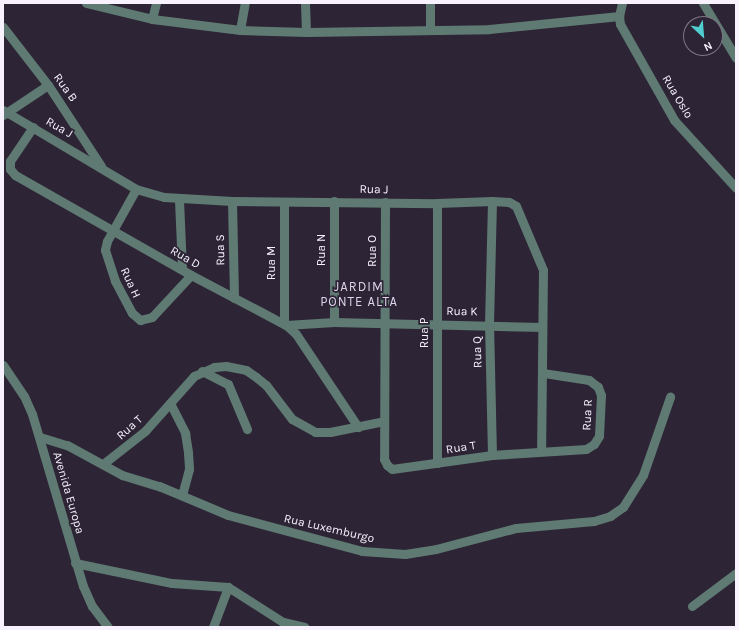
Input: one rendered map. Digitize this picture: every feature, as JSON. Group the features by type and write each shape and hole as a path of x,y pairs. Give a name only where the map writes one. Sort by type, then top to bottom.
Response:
{"street":[{"path":"86,3 152,19 240,30 306,32 523,27 619,14 627,3"},
{"path":"152,19 156,3"},
{"path":"240,30 245,3"},
{"path":"305,3 306,32"},
{"path":"430,3 430,30"},
{"path":"619,14 622,3"},
{"path":"703,3 736,58"},
{"name":"Rua Oslo","path":"619,14 622,28 674,120 736,188"},
{"name":"Rua B","path":"3,27 48,85 102,167"},
{"path":"4,113 48,85"},
{"name":"Rua J","path":"4,113 34,127 136,189 179,200 437,203 492,201 509,202 516,206 538,256 544,283 542,327 543,373 541,450"},
{"name":"Rua D","path":"34,127 12,156 9,164 12,172 113,231 182,268 191,275 285,325 296,334 358,426"},
{"name":"Rua H","path":"136,189 106,241 107,260 121,294 136,318 144,320 152,317 191,275"},
{"path":"179,200 182,268"},
{"name":"Rua S","path":"232,201 234,298"},
{"name":"Rua Q","path":"492,201 489,324 492,455"},
{"name":"Rua M","path":"284,202 285,325"},
{"name":"Rua N","path":"334,202 334,322"},
{"name":"Rua O","path":"385,202 385,323"},
{"name":"Rua P","path":"437,203 437,463"},
{"name":"Rua K","path":"285,325 334,322 489,324 542,327"},
{"name":"Rua T","path":"385,323 384,459 387,466 392,469 492,455 541,450 586,449"},
{"name":"Avenida Europa","path":"3,365 24,396 40,438 75,563 92,606 108,627"},
{"name":"Rua T","path":"102,464 145,431 187,382 202,371 226,366 246,370 266,385 292,419 315,432 330,432 384,421"},
{"path":"202,371 228,384 247,429"},
{"name":"Rua R","path":"543,373 590,380 598,387 601,395 599,436 594,444 586,449"},
{"name":"Rua Luxemburgo","path":"40,438 67,445 122,475 150,482 228,515 362,551 405,554 436,549 516,528 594,521 610,516 623,507 643,475 670,396"},
{"path":"170,403 185,433 188,453 189,469 182,495"},
{"path":"75,563 172,583 228,587 283,622 304,627"},
{"path":"692,606 736,574"},
{"path":"213,627 228,587"}],"district":[{"name":"JARDIM PONTE ALTA","path":"359,296"}]}
